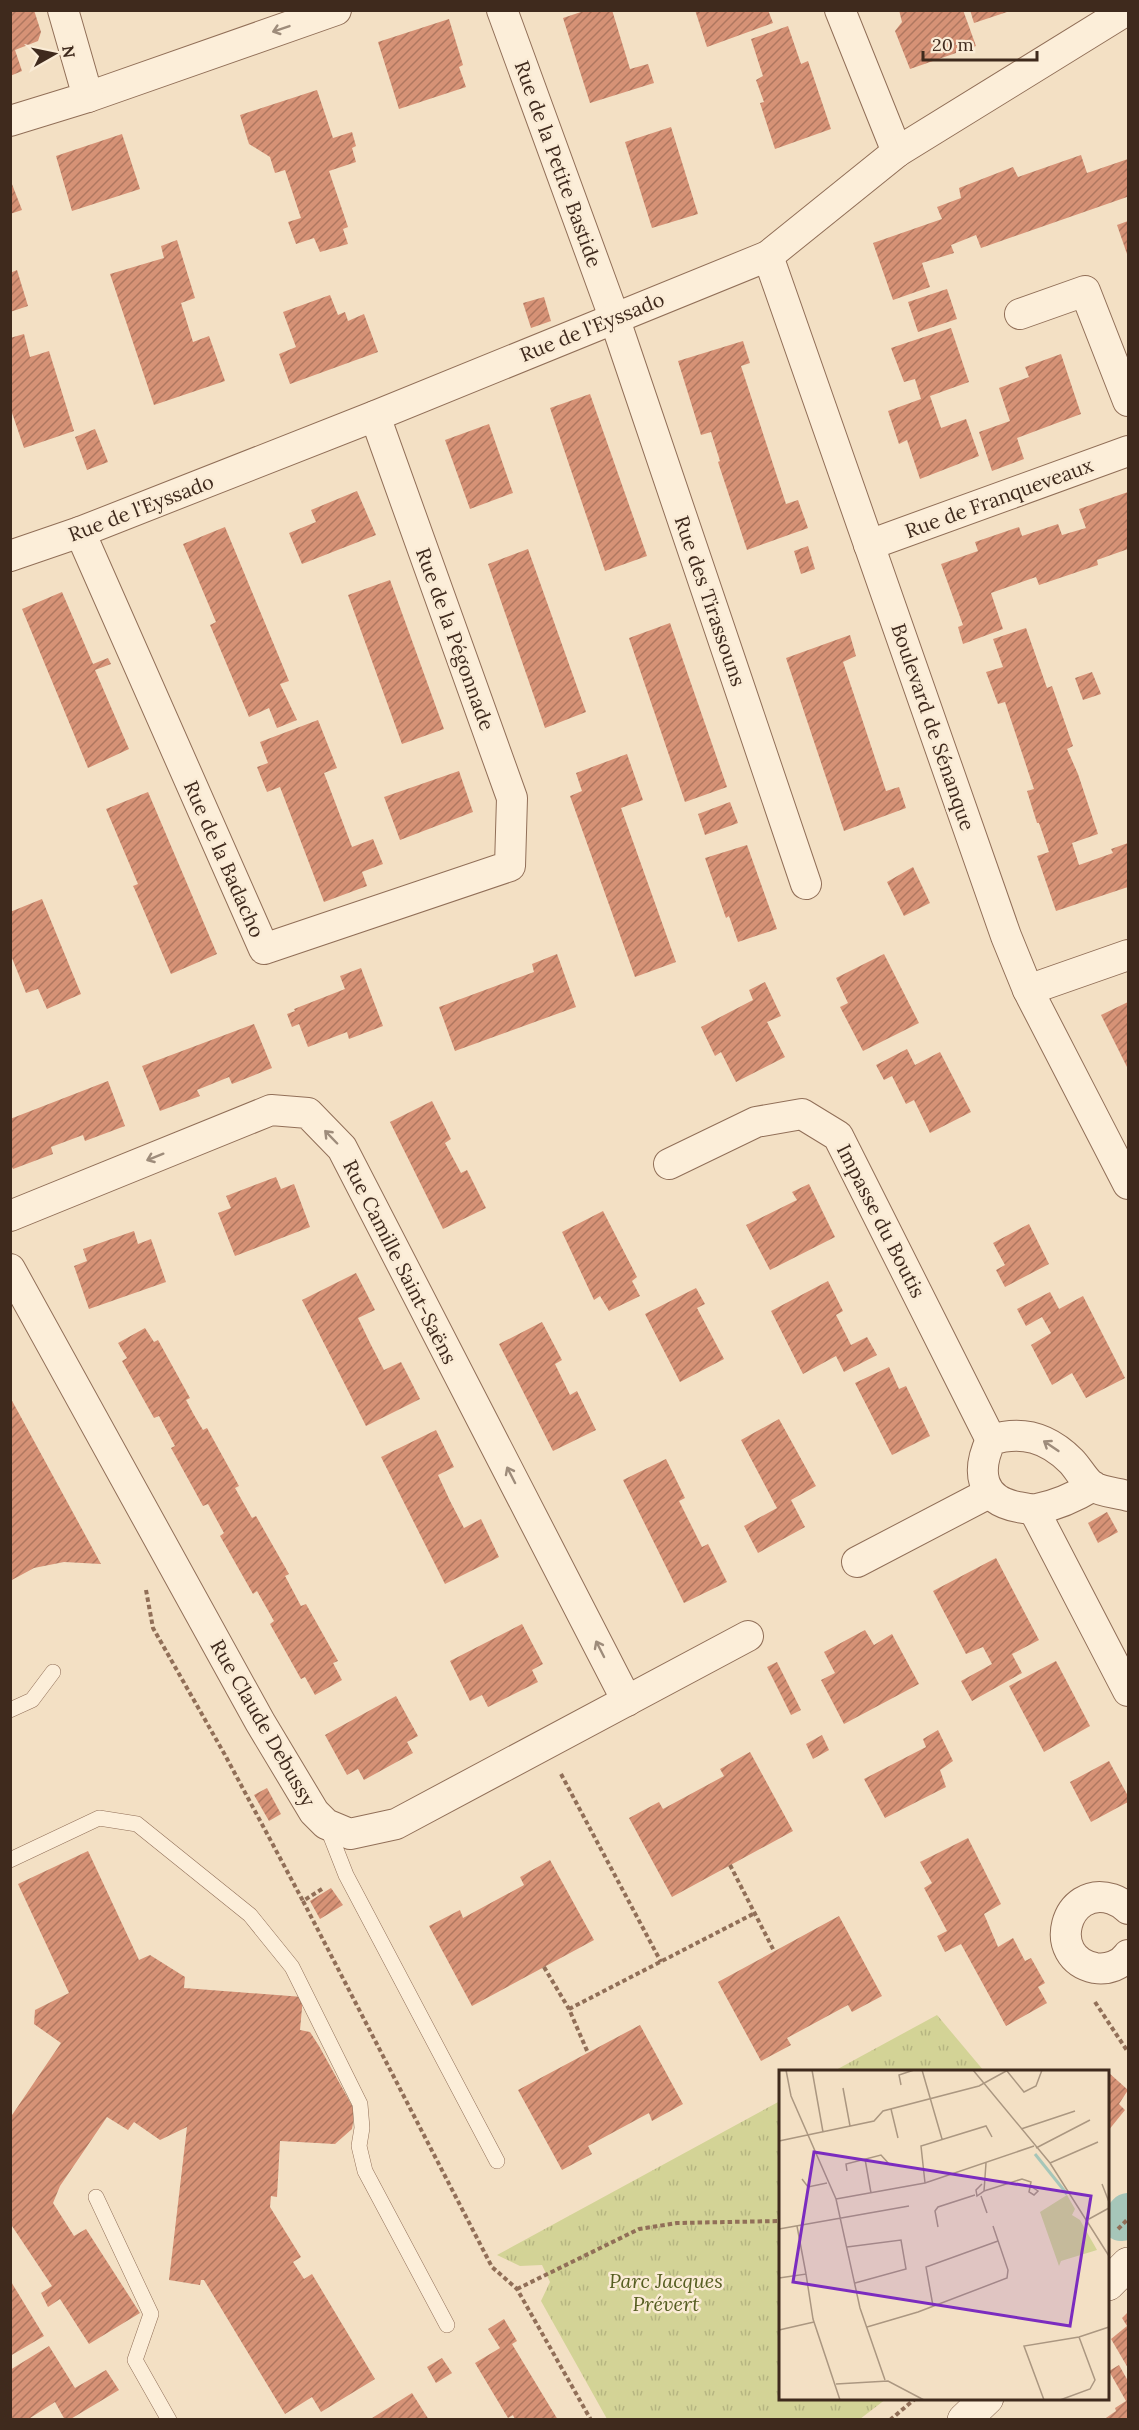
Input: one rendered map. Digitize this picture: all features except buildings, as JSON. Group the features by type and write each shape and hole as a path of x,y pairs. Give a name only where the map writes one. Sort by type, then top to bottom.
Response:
{"main road":[{"path":"1109,2282 1128,2264"},
{"path":"964,2420 985,2400"}],"street":[{"path":"63,10 88,97"},
{"path":"10,121 88,97 336,10"},
{"name":"Rue de la Petite Bastide","path":"502,10 614,317"},
{"path":"840,10 897,152"},
{"name":"Rue de l'Eyssado","path":"10,556 80,532 375,416 768,256 897,152 1127,10"},
{"name":"Boulevard de Sénanque","path":"768,256 1002,925 1028,990 1128,1184"},
{"path":"1020,314 1085,291 1128,401"},
{"name":"Rue des Tirassouns","path":"614,317 806,884"},
{"name":"Rue de la Pégonnade","path":"375,416 512,798 510,866"},
{"name":"Rue de Franqueveaux","path":"869,545 1128,451"},
{"name":"Rue de la Badacho","path":"80,532 264,949 510,866"},
{"path":"1028,990 1128,955"},
{"name":"Rue Camille Saint-Saëns","path":"10,1216 271,1110 308,1113 342,1148 627,1701"},
{"name":"Impasse du Boutis","path":"669,1164 756,1122 802,1114 838,1136 991,1440"},
{"name":"Rue Claude Debussy","path":"10,1269 260,1722 314,1812 326,1824 350,1834 396,1824 748,1636"},
{"path":"1093,1486 1074,1498 1034,1510 1008,1505 989,1493 982,1478 983,1456 991,1440 1005,1435 1032,1436 1050,1443 1071,1461 1093,1486 1128,1496"},
{"path":"856,1562 989,1493"},
{"path":"1034,1510 1128,1692"},
{"path":"1128,1909 1114,1899 1100,1897 1087,1900 1075,1908 1068,1920 1065,1933 1068,1947 1075,1958 1086,1966 1099,1969 1112,1967 1128,1955"}],"lane":[{"path":"10,1710 32,1700 53,1672"},
{"path":"10,1860 99,1818 137,1824 250,1916 292,1967 360,2104 362,2128 359,2146 365,2171 447,2325"},
{"path":"326,1824 346,1875 497,2161"},
{"path":"96,2197 151,2314 135,2360 169,2420"}],"path":[{"path":"144,1581 153,1628 225,1755 303,1901 492,2267 516,2289 591,2420"},
{"path":"545,1744 661,1962"},
{"path":"730,1866 774,1952"},
{"path":"303,1901 346,1875"},
{"path":"569,2009 755,1913"},
{"path":"544,1967 569,2009 588,2053"},
{"path":"1099,1969 1095,2002 1128,2052"},
{"path":"516,2289 639,2229 677,2223 779,2221"},
{"path":"890,2420 914,2400"}],"green space":[{"path":"937,2015 983,2070 836,2070"},
{"name":"Parc Jacques Prévert","path":"779,2102 779,2400 885,2400 860,2419 607,2419 541,2301 550,2282 542,2265 520,2266 497,2255"}],"waterway":[{"path":"1121,2221 1128,2213"}]}
